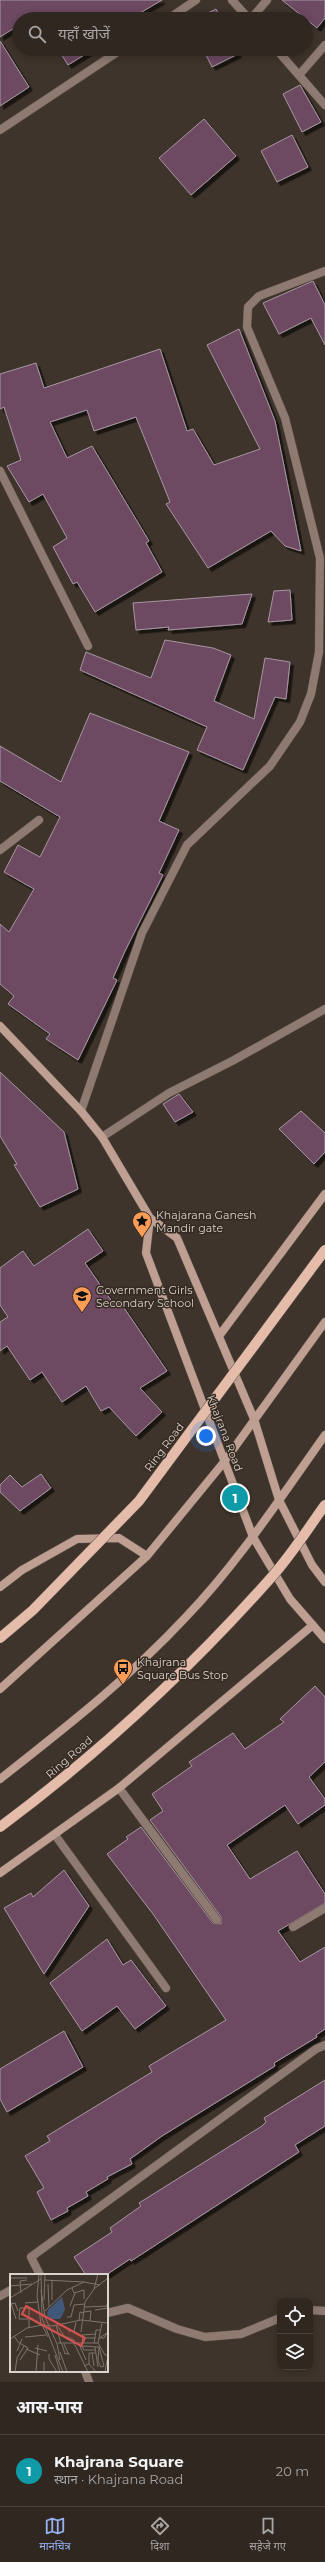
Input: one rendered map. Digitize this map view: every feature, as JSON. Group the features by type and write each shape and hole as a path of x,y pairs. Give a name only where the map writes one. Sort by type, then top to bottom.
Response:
{"main road":[{"path":"0,1026 81,1111 102,1137 150,1218 177,1238 254,1420 279,1500 312,1565 325,1581"},
{"path":"219,1336 325,1194"},
{"name":"Khajrana Road","path":"150,1218 146,1253 253,1536 290,1599 325,1639"},
{"name":"Ring Road","path":"0,1638 33,1610 139,1501 325,1250"},
{"path":"0,1689 147,1556 224,1462 325,1322"},
{"path":"0,1779 104,1697 186,1618 253,1536 325,1435"},
{"name":"Ring Road","path":"0,1827 59,1783 159,1695 270,1580 325,1505"},
{"path":"0,1588 22,1570 77,1539 119,1538 147,1556"},
{"path":"0,1873 119,1788 313,1625"}],"street":[{"path":"178,12 196,0"},
{"path":"232,0 243,12"},
{"path":"256,12 267,0"},
{"path":"300,74 325,46"},
{"path":"0,130 111,56"},
{"path":"283,56 300,74 325,105"},
{"path":"81,1111 142,933 187,845 270,766 300,722 311,694 319,652 320,558 286,418 247,327 248,306 259,296 325,271"},
{"path":"0,471 88,646"},
{"path":"0,850 39,820"},
{"path":"102,1137 169,1093 234,1060 325,1010"},
{"path":"119,1788 216,1920"},
{"path":"55,1835 166,1988"},
{"path":"293,1927 325,1908"},
{"path":"40,2274 31,2257 309,2054 325,2044"},
{"path":"0,2296 10,2291"},
{"path":"108,2313 128,2308 177,2330 205,2336 241,2334 277,2319"},
{"path":"313,2310 325,2311"},
{"path":"84,2372 89,2382"}],"building":[{"path":"0,0 162,0 142,12 12,12 12,29 0,37"},
{"path":"282,0 325,0 325,18 317,28 313,25 313,12 297,12"},
{"path":"216,9 218,12 210,12"},
{"path":"0,41 29,87 0,106"},
{"path":"62,56 83,56 68,65"},
{"path":"206,56 234,56 212,67"},
{"path":"300,85 321,122 302,132 283,94"},
{"path":"204,119 236,156 191,195 159,158"},
{"path":"292,135 308,167 277,182 261,151"},
{"path":"313,281 325,305 325,345 311,318 279,334 263,303"},
{"path":"239,329 275,421 301,551 285,546 271,531 208,568 166,504 170,502 136,417 94,431 87,410 50,422 67,458 92,446 149,541 146,543 162,572 95,612 77,582 73,584 53,547 67,538 43,494 29,502 7,466 21,460 4,407 0,409 0,374 36,363 44,388 160,349 187,431 193,429 214,465 260,449 207,345"},
{"path":"290,590 292,620 268,622 274,591"},
{"path":"252,594 242,624 168,630 169,627 136,630 133,603"},
{"path":"165,640 213,648 231,655 214,701 254,719 265,658 290,662 286,699 275,697 243,770 197,750 207,727 80,670 86,652 151,678"},
{"path":"90,713 189,752 159,821 179,830 159,873 163,875 125,951 113,978 117,980 78,1060 46,1039 50,1034 8,1004 14,996 0,984 0,924 9,932 34,889 4,872 18,845 40,857 60,817 0,781 0,746 61,782"},
{"path":"0,1072 64,1132 78,1189 40,1207 14,1165 17,1164 0,1136"},
{"path":"179,1094 193,1112 175,1122 163,1104"},
{"path":"301,1111 325,1133 325,1152 314,1164 279,1129"},
{"path":"88,1229 103,1251 85,1263 115,1306 120,1302 167,1371 140,1388 162,1412 136,1436 109,1407 101,1411 86,1386 62,1402 42,1372 30,1380 7,1346 0,1351 0,1322 8,1317 0,1305 0,1268 23,1251 34,1266"},
{"path":"41,1474 51,1488 20,1511 0,1492 0,1485 10,1475 22,1487"},
{"path":"315,1686 325,1697 325,1762 309,1777 325,1799 325,1805 298,1824 285,1805 227,1845 250,1879 297,1851 325,1894 325,1903 278,1931 300,1962 325,1947 325,2029 316,2035 317,2037 274,2063 275,2066 162,2136 130,2159 132,2164 107,2177 108,2179 86,2192 88,2196 67,2208 68,2211 51,2220 37,2192 44,2188 25,2156 50,2141 47,2136 152,2072 149,2066 226,2020 153,1914 107,1854 128,1839 126,1837 141,1827 213,1923 221,1924 221,1917 150,1820 163,1811 152,1794 192,1766 189,1762 233,1733 245,1749 284,1722 280,1719"},
{"path":"64,1870 89,1906 44,1974 4,1908 31,1893 33,1897"},
{"path":"107,1939 123,1965 131,1960 166,2006 135,2029 117,2006 82,2031 50,1983"},
{"path":"64,2031 83,2067 7,2112 0,2099 0,2069"},
{"path":"325,2080 325,2126 295,2145 299,2152 131,2261 130,2259 108,2274 85,2274 74,2257 112,2232 110,2228 141,2206 139,2203 262,2126 266,2122 264,2118"}],"place":[{"name":"Khajarana Ganesh Mandir gate","path":"142,1238"},
{"name":"Government Girls Secondary School","path":"82,1313"},
{"name":"Khajrana Square","path":"235,1498"},
{"name":"Khajrana Square Bus Stop","path":"123,1685"}]}
